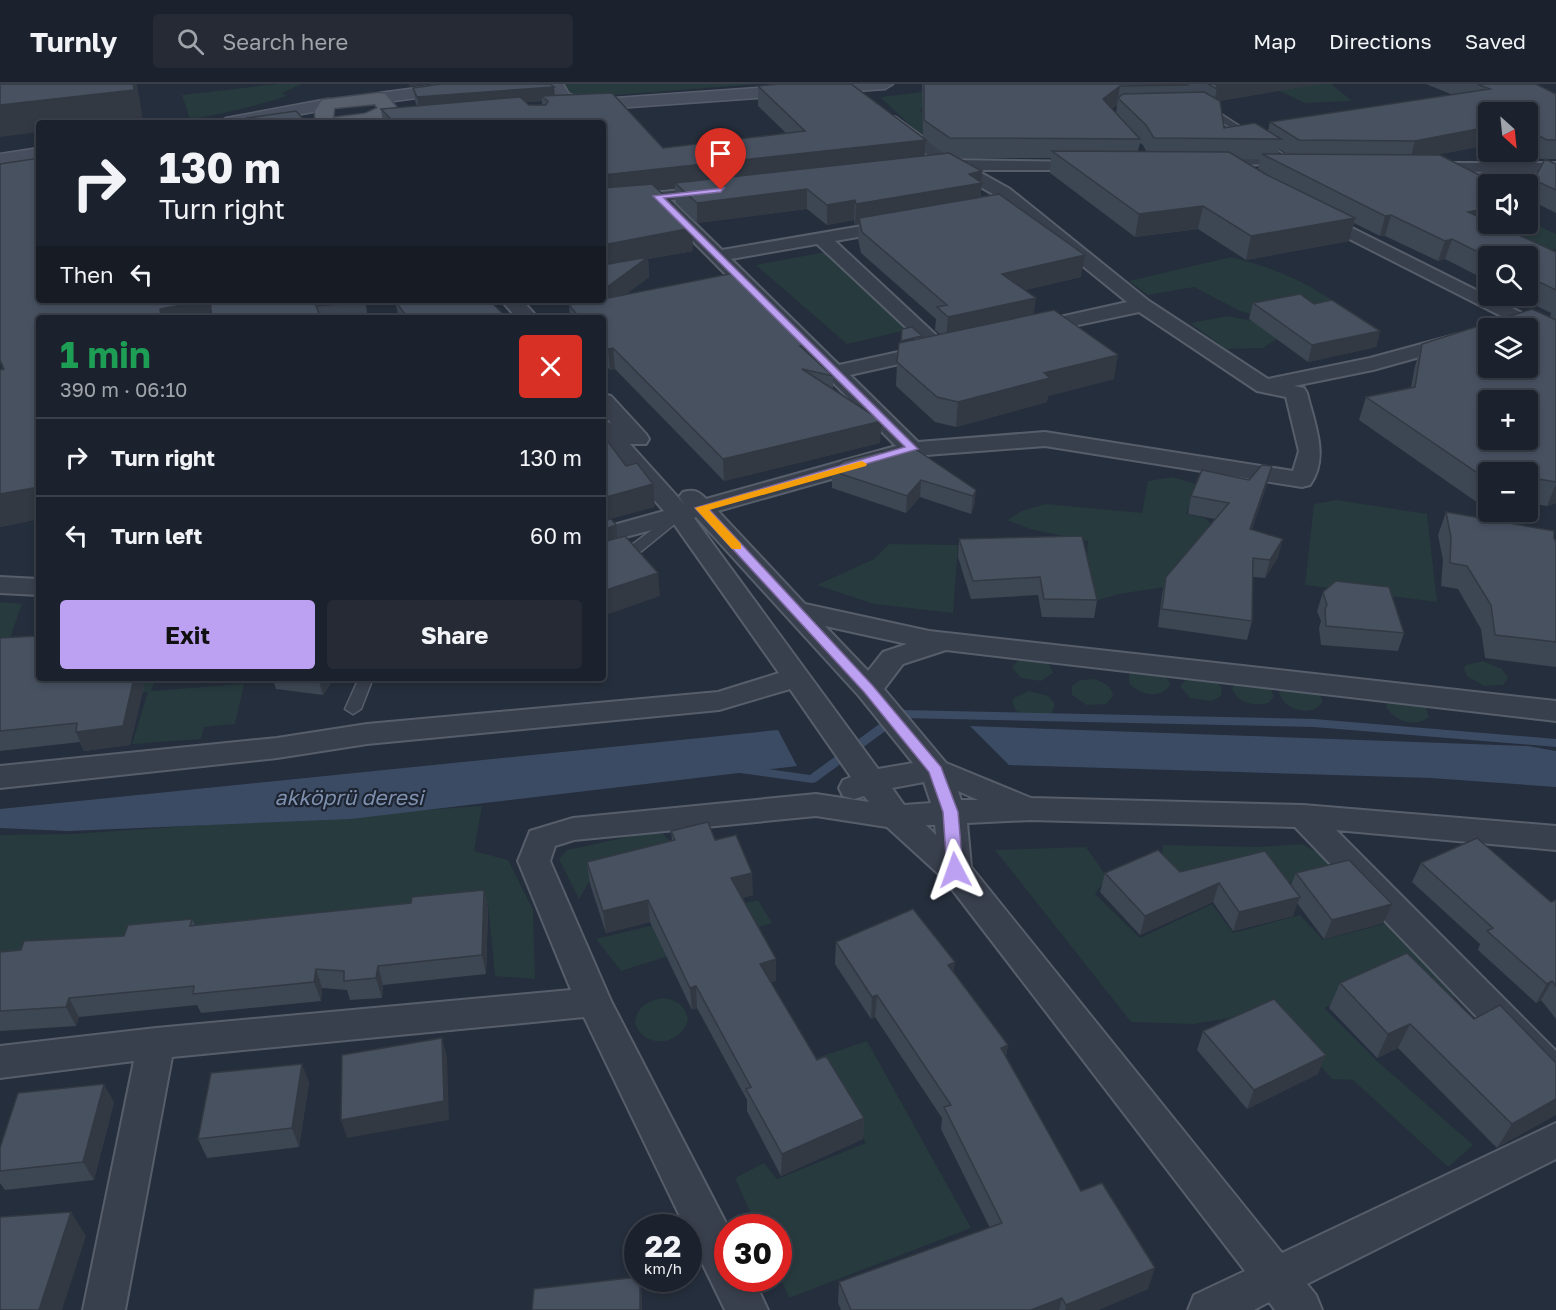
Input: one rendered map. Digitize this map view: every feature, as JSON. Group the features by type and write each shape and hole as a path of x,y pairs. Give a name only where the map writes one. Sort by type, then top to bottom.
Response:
{"main road":[{"path":"325,120 324,111 328,104 330,84"},
{"path":"242,120 328,104 375,91 485,84"},
{"path":"555,84 562,97 585,105"},
{"path":"550,108 854,93 885,84"},
{"path":"364,120 383,113 388,108 375,91"},
{"path":"382,120 407,118"},
{"path":"0,160 36,154"},
{"path":"0,175 36,169"}],"street":[{"path":"606,535 912,449 1045,439 1302,480 1310,451 1296,393 1265,386 1142,305 1017,204 980,177 947,164 881,114"},
{"path":"1288,160 1311,164 1229,167 1188,164 1288,160"},
{"path":"1556,162 1416,164 1556,168"},
{"path":"919,167 947,164 1101,163"},
{"path":"1229,167 1249,179"},
{"path":"732,187 657,196 607,197 732,187"},
{"path":"657,196 912,449"},
{"path":"994,208 1017,204"},
{"path":"1300,207 1515,318"},
{"path":"718,256 913,222"},
{"path":"821,238 941,349"},
{"path":"1008,334 1142,305"},
{"path":"503,308 520,315"},
{"path":"1538,319 1556,315"},
{"path":"1538,329 1556,338"},
{"path":"1265,386 1373,364 1478,335"},
{"path":"835,372 963,344"},
{"path":"606,405 690,511 798,677 896,818 955,870 1289,1294"},
{"path":"606,431 794,609 898,723 935,770 950,812 955,870"},
{"path":"0,585 36,588"},
{"path":"794,609 865,628 942,642 1556,711"},
{"path":"869,689 893,658 942,642"},
{"path":"0,777 266,749 367,734 719,701 798,677"},
{"path":"816,805 869,781 935,770 1031,809"},
{"path":"714,1242 594,1002 534,861 541,839 573,829 816,805 896,818 950,812 1031,809 1303,816 1556,838"},
{"path":"1303,816 1556,1075"},
{"path":"0,1062 156,1043 594,1002"},
{"path":"104,1310 156,1043"},
{"path":"1209,1310 1289,1294 1556,1140"},
{"path":"738,1292 747,1310"}],"lane":[{"path":"1194,105 1203,107 1288,160"},
{"path":"606,559 634,550 690,511"},
{"path":"353,709 365,681"}],"shaded area":[{"path":"278,84 302,84 282,93 287,96 215,115 190,119 182,95"},
{"path":"563,84 758,84 576,98 564,92"},
{"path":"1294,84 1331,84 1352,101 1305,103 1273,88"},
{"path":"940,90 926,107 919,110 946,132 921,135 880,97"},
{"path":"1538,226 1556,234 1556,249 1538,252 1538,246 1495,246 1478,238 1498,234 1538,234"},
{"path":"825,252 911,329 847,344 756,265"},
{"path":"1231,257 1263,266 1308,285 1349,313 1258,316 1240,311 1194,287 1148,295 1129,281"},
{"path":"1228,316 1262,323 1281,336 1263,348 1226,349 1190,323"},
{"path":"1172,477 1200,485 1196,488 1186,514 1205,518 1210,523 1209,535 1187,584 1118,594 1095,601 1087,557 1088,541 1030,529 1007,520 1022,511 1046,504 1142,513 1148,481"},
{"path":"1337,500 1427,514 1437,602 1305,585 1314,504"},
{"path":"889,544 958,545 953,613 874,604 817,585 874,559"},
{"path":"0,602 22,604 4,655 0,655"},
{"path":"1022,657 1047,660 1053,673 1041,681 1021,678 1012,667"},
{"path":"1483,661 1502,669 1508,678 1503,685 1484,686 1467,676 1464,668 1466,665"},
{"path":"1132,671 1162,673 1170,685 1161,693 1144,693 1129,683 1129,675"},
{"path":"1189,676 1214,679 1222,688 1221,696 1211,701 1190,698 1180,686"},
{"path":"1094,679 1104,683 1111,690 1113,696 1106,704 1087,705 1072,695 1072,686 1080,680"},
{"path":"98,681 155,681 151,691 244,684 235,724 204,727 201,739 132,744 148,692 92,693"},
{"path":"1235,682 1269,685 1274,696 1269,703 1247,703 1238,698 1232,689"},
{"path":"1282,687 1318,692 1323,701 1312,710 1298,710 1285,703 1279,690"},
{"path":"1029,691 1048,696 1055,704 1052,713 1035,718 1016,711 1012,702 1014,698"},
{"path":"1389,698 1425,704 1429,717 1418,722 1405,722 1394,716 1386,706"},
{"path":"482,806 474,851 508,860 533,910 535,979 495,976 488,904 436,906 0,969 0,835 72,834"},
{"path":"660,830 673,845 593,875 579,899 559,859 567,850"},
{"path":"1302,844 1323,855 1335,872 1298,883 1272,881 1193,885 1162,858 1163,845 1258,847"},
{"path":"1086,847 1107,877 1095,894 1140,938 1212,904 1233,933 1300,915 1323,940 1392,922 1461,994 1430,1010 1395,977 1422,961 1324,1008 1377,1061 1473,1145 1448,1167 1353,1080 1332,1079 1272,1011 1193,1024 1131,1022 995,850"},
{"path":"758,900 772,923 621,971 596,939"},
{"path":"661,998 679,1003 688,1019 678,1035 663,1041 654,1041 646,1038 635,1023 637,1013 643,1006"},
{"path":"867,1041 971,1228 789,1298 786,1292 792,1292 792,1214 751,1214 735,1178 764,1163 777,1179 866,1143 829,1074 799,1064"}],"water":[{"path":"970,726 1528,746 1556,751 1556,787 1431,778 1009,765"},
{"name":"akköprü deresi","path":"778,730 797,766 351,819 68,831 0,828 0,809"}],"building":[{"path":"0,84 133,84 134,90 0,105"},
{"path":"441,84 550,84 554,87 417,97 413,88"},
{"path":"851,84 926,140 606,175 606,120 392,120 381,109 520,97 529,105 546,105 548,101 541,96 612,93 663,148 805,131 758,86"},
{"path":"924,84 1188,85 1120,86 1103,99 1140,139 950,138 924,120"},
{"path":"1477,84 1536,84 1556,94 1556,140 1547,140 1538,136 1538,102 1478,102 1478,129 1415,141 1299,140 1270,122 1490,89"},
{"path":"1204,92 1220,101 1224,128 1255,123 1281,139 1154,138 1146,125 1118,98 1123,94"},
{"path":"296,111 304,120 249,120 247,118"},
{"path":"1052,151 1229,152 1267,175 1355,218 1251,236 1203,206 1139,214"},
{"path":"949,153 982,171 969,174 982,183 856,204 855,200 827,205 807,189 697,203 675,183"},
{"path":"1262,154 1440,155 1478,174 1478,210 1468,212 1478,216 1478,234 1516,234 1556,252 1556,290 1538,281 1538,246 1478,246 1478,252 1452,239 1445,241 1391,215 1385,216"},
{"path":"36,158 36,303 191,303 160,309 161,315 36,315 36,488 0,494 0,370 4,369 0,360 0,164"},
{"path":"1545,159 1556,164 1556,190 1538,182 1537,174"},
{"path":"652,184 673,204 665,205 692,228 606,244 606,188"},
{"path":"999,194 1085,255 1002,274 1036,298 948,317 937,307 947,305 862,232 859,218"},
{"path":"648,257 606,288 606,264"},
{"path":"739,272 812,344 800,346 833,376 802,369 882,421 723,459 613,348 608,349 606,347 606,315 577,315 569,305 606,303 606,298"},
{"path":"1300,294 1314,304 1332,300 1380,331 1312,345 1253,303"},
{"path":"210,303 353,303 316,306 320,315 212,315"},
{"path":"397,303 492,303 504,315 406,315"},
{"path":"1532,309 1556,320 1556,482 1538,479 1538,462 1478,462 1478,473 1366,397 1415,387 1422,344 1478,326 1478,378 1538,378 1538,318 1504,318"},
{"path":"1054,310 1118,355 1044,373 1050,378 958,402 937,397 897,362 899,343"},
{"path":"912,327 922,336 901,341 902,329"},
{"path":"606,439 626,466 637,463 653,484 606,497"},
{"path":"911,446 976,490 973,496 921,480 907,496 832,471 843,461 882,451 883,456"},
{"path":"1262,465 1272,466 1250,529 1283,539 1270,560 1253,558 1252,621 1162,609 1166,577 1229,503 1191,496 1202,470 1249,480"},
{"path":"1446,512 1478,518 1478,522 1503,522 1554,531 1556,542 1556,642 1495,635 1491,605 1467,566 1450,563 1451,537"},
{"path":"611,519 616,525 606,529 606,520"},
{"path":"625,536 658,573 606,590 606,541"},
{"path":"1082,536 1097,600 1044,599 1040,577 973,581 959,539"},
{"path":"1336,581 1389,587 1404,633 1326,626 1325,609 1327,605 1323,592"},
{"path":"36,636 36,681 133,681 123,726 76,732 77,723 0,731 0,638"},
{"path":"708,822 715,840 736,835 752,873 731,878 776,959 760,964 817,1060 826,1056 864,1118 782,1154 746,1089 751,1087 696,986 690,988 648,900 603,911 587,862 675,840 671,831"},
{"path":"1477,838 1551,902 1556,900 1556,986 1552,981 1547,984 1487,931 1493,928 1421,863"},
{"path":"1158,850 1180,872 1265,851 1300,897 1239,912 1219,883 1145,916 1105,873"},
{"path":"1349,860 1392,904 1332,920 1296,873"},
{"path":"484,890 482,955 378,966 376,978 344,981 344,971 316,969 314,982 193,994 194,986 69,998 66,1007 0,1011 0,952 21,950 24,941 124,936 128,925 192,919 190,926 411,903 412,897"},
{"path":"913,909 955,962 948,965 1008,1045 1001,1048 1081,1191 1102,1183 1155,1268 1066,1305 1062,1298 1031,1310 851,1310 839,1282 1002,1223 944,1107 951,1105 877,995 872,997 836,942"},
{"path":"1407,953 1474,1019 1500,1005 1556,1063 1556,1099 1512,1124 1410,1024 1388,1034 1340,983"},
{"path":"1274,999 1326,1055 1254,1090 1203,1031"},
{"path":"442,1038 444,1101 341,1120 342,1055"},
{"path":"302,1064 292,1128 198,1139 211,1073"},
{"path":"104,1084 83,1162 0,1171 0,1148 18,1093"},
{"path":"71,1212 39,1310 0,1310 0,1217"},
{"path":"624,1279 624,1292 640,1292 640,1310 532,1310 534,1289"}],"waterway":[{"path":"740,769 812,779 901,714 1314,723 1556,743"}],"slow traffic":[{"path":"737,547 701,508 862,464"}],"route":[{"path":"721,190 657,196 912,449 701,508 869,689 935,770 950,812 955,870"}]}
